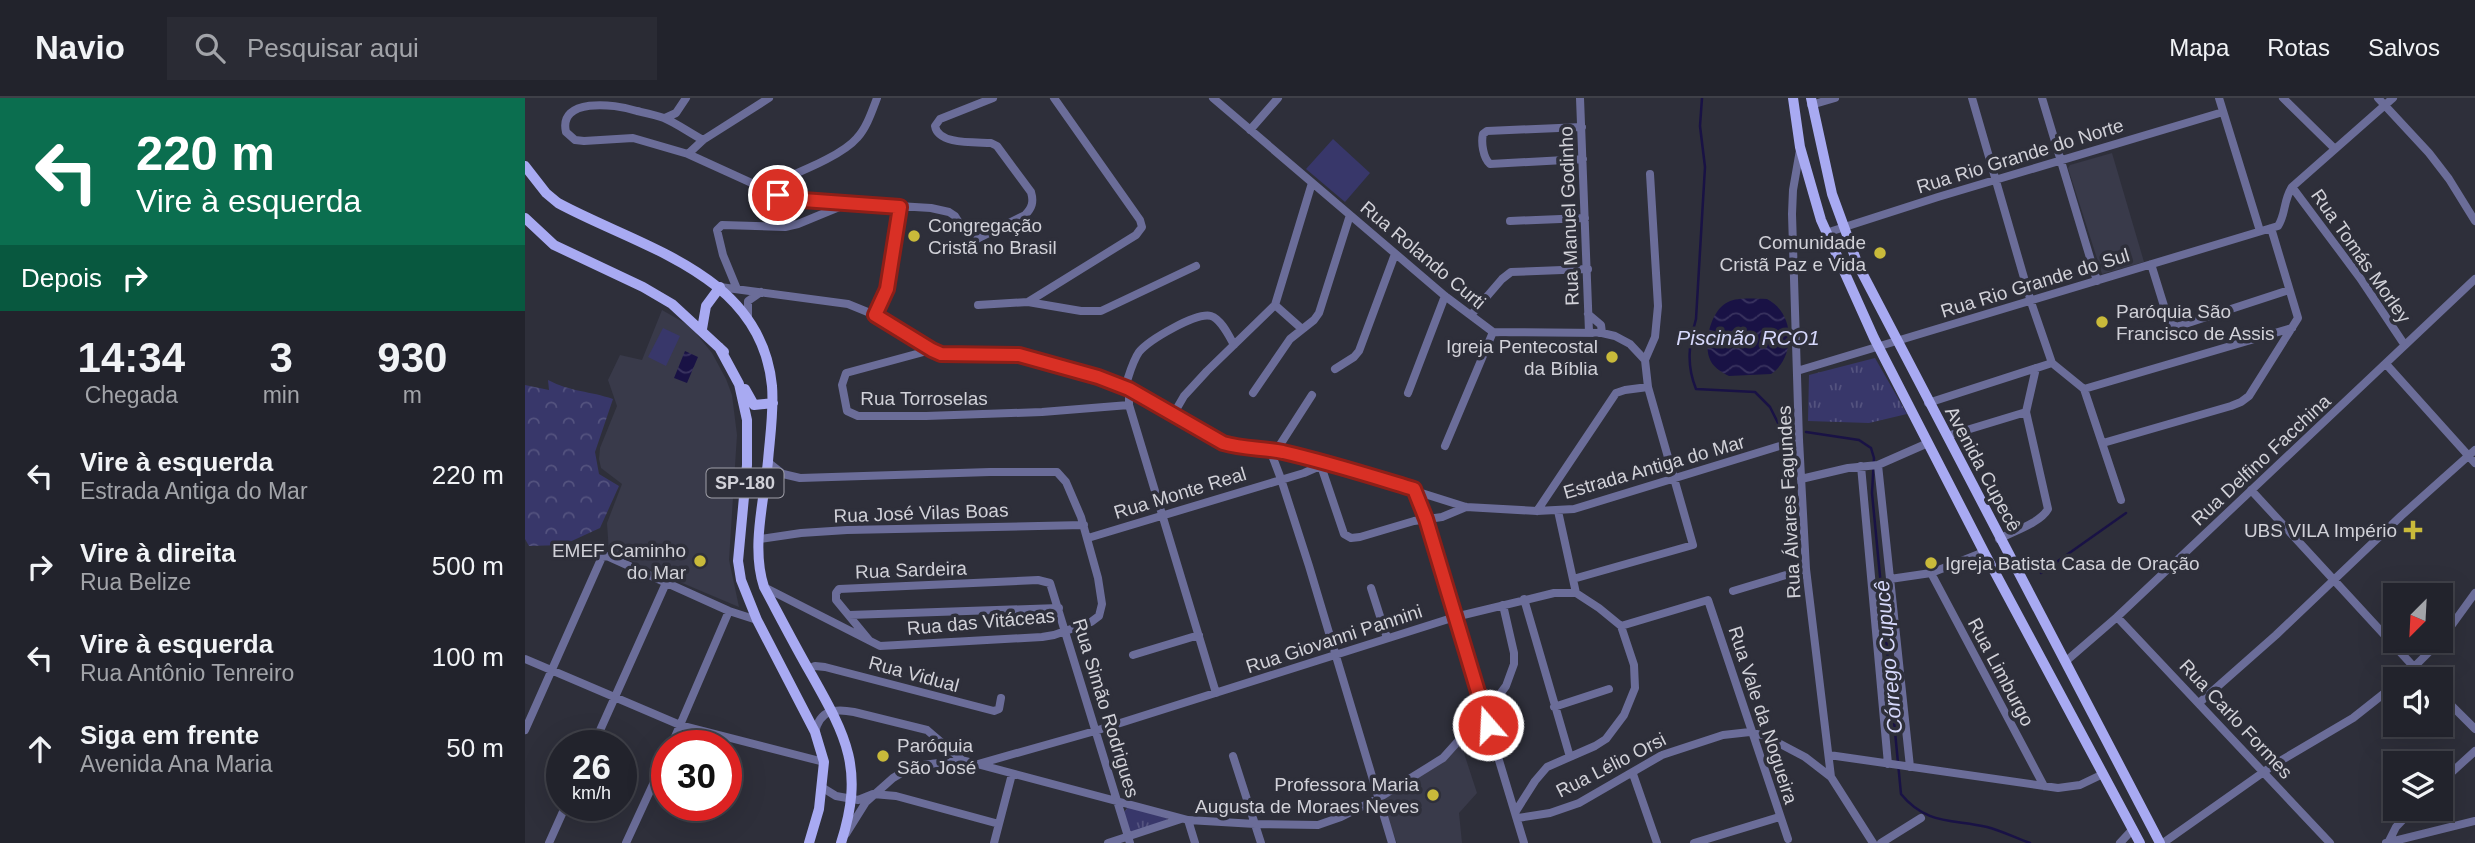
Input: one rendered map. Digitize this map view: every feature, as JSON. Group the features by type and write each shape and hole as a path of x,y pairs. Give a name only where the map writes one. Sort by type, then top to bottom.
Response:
{"main road":[{"name":"Avenida Cupecê","path":"1793,98 1800,147 1826,233 1879,348 1984,552 2140,843"},
{"name":"Avenida Cupecê","path":"1811,101 1832,194 1858,265 1999,539 2161,843"},
{"path":"525,166 536,182 558,203 681,261 720,287 748,322 760,344 769,369 773,403 759,563 764,587 843,733 850,761 851,799 842,841"},
{"name":"SP-180","path":"525,218 554,245 657,294 702,329 719,347 739,384 747,420 747,465 738,561 741,580 757,620"},
{"path":"702,329 706,306 720,287"},
{"path":"719,347 736,367 752,404 761,406 773,403"},
{"path":"757,620 815,732 824,762 823,788 809,843"}],"street":[{"path":"665,118 676,113 686,98"},
{"path":"688,154 703,140 769,98"},
{"path":"763,188 852,144 864,129 877,98"},
{"path":"952,251 1025,215 1031,209 1033,198 994,144 947,139 936,131 935,126 940,119 993,98"},
{"path":"1028,302 1136,235 1142,227 1140,220 1054,98"},
{"name":"Rua Rolando Curti","path":"1213,98 1445,296 1493,332 1602,333 1630,344 1645,360"},
{"path":"1250,130 1278,98"},
{"name":"Rua Manuel Godinho","path":"1580,98 1589,332"},
{"path":"1811,101 1835,98"},
{"path":"1972,98 1994,180 2052,363 2084,389 2121,500"},
{"path":"2042,98 2097,281"},
{"path":"2219,98 2260,231"},
{"path":"2283,98 2334,148"},
{"path":"2378,98 2436,162 2475,221"},
{"path":"2292,187 2393,98"},
{"path":"703,140 665,118 617,104 586,101 571,107 566,116 566,132 575,139 584,141 633,138 688,154 789,198 949,212 955,216 971,242"},
{"name":"Rua Rio Grande do Norte","path":"1826,233 2223,112"},
{"path":"1582,127 1487,131 1482,139 1485,160 1489,164 1583,159"},
{"name":"Rua Álvares Fagundes","path":"1800,147 1793,190 1793,214 1799,440 1806,569 1831,777 1873,843"},
{"path":"1573,579 1693,545 1648,387 1645,360 1655,337 1658,306 1650,174"},
{"path":"1173,415 1184,396 1276,304 1312,183"},
{"name":"Rua Rio Grande do Sul","path":"1797,371 2271,228 2281,223 2283,206 2292,187"},
{"name":"Rua Tomás Morley","path":"2292,187 2360,278 2404,344"},
{"path":"737,289 719,244 719,227 726,224 771,228 798,224 849,203"},
{"path":"875,315 887,289 900,207"},
{"path":"1253,393 1290,339 1314,320 1323,302 1350,215"},
{"path":"1510,221 1585,218"},
{"path":"2103,443 2246,400 2298,316 2271,228"},
{"path":"1335,369 1357,355 1395,254"},
{"path":"2151,264 2169,322 2176,327 2289,290"},
{"path":"978,305 1028,302 1101,312 1196,266"},
{"path":"1471,315 1511,272 1587,269"},
{"name":"Rua Delfino Facchina","path":"2065,662 2117,617 2475,279"},
{"name":"Estrada Antiga do Mar","path":"720,287 840,302 875,315 932,350 954,356 1019,355 1098,377 1127,388 1223,443 1273,451 1320,463 1467,507 1537,511 1585,507 1799,440"},
{"path":"2467,287 2475,295"},
{"path":"748,322 748,301 761,292"},
{"path":"1408,393 1445,296"},
{"path":"1276,304 1304,328"},
{"path":"1588,314 1601,325 1602,333"},
{"path":"1216,693 1129,405 1127,388 1138,353 1160,335 1194,319 1214,317 1234,345"},
{"path":"2084,389 2292,328"},
{"path":"1445,446 1493,332"},
{"name":"Rua Torroselas","path":"932,350 846,373 842,385 847,411 858,416 926,416 1129,405"},
{"path":"1929,403 2052,363"},
{"path":"2199,703 2473,456 2386,364"},
{"path":"1999,539 2045,514 2048,509 2026,412 2036,368"},
{"path":"1537,511 1616,393 1648,387"},
{"path":"1312,395 1273,451 1392,843"},
{"path":"1947,436 2026,412"},
{"path":"1801,479 1877,465 1928,443"},
{"name":"Rua das Vitáceas","path":"764,587 871,643 888,646 1042,637 1098,618 1102,596 1084,525 1060,474 800,478 783,474 768,462"},
{"path":"1320,463 1344,534 1351,538 1414,521 1441,517 1467,507"},
{"name":"Rua Monte Real","path":"1088,538 1281,479 1320,463"},
{"path":"1877,465 1908,767"},
{"path":"1862,466 1890,764"},
{"path":"1414,489 1426,519 1524,843"},
{"path":"2251,490 2414,667"},
{"path":"1517,815 1547,766 1595,747 1606,739 1624,715 1631,700 1636,676 1621,626 1576,593 1558,511"},
{"name":"Rua José Vilas Boas","path":"760,539 848,530 1084,525"},
{"path":"1890,579 1931,573 1984,552"},
{"path":"525,730 604,556 729,611 757,620"},
{"path":"1733,591 1806,569"},
{"name":"Rua Limburgo","path":"1931,573 2043,786"},
{"name":"Rua Sardeira","path":"871,643 835,598 837,591 842,588 1038,580 1050,583"},
{"path":"600,730 666,583"},
{"name":"Rua Simão Rodrigues","path":"1050,583 1129,840"},
{"path":"1371,588 1387,638"},
{"name":"Rua Giovanni Pannini","path":"978,764 1095,731 1455,617 1524,599 1555,593 1576,593"},
{"path":"2453,623 2475,593"},
{"path":"1524,599 1570,757"},
{"name":"Rua Vale da Nogueira","path":"1621,626 1709,600 1750,732 1788,839"},
{"path":"742,615 750,604"},
{"path":"823,788 832,794 861,800 908,769 962,760 1185,820 1318,825 1377,799 1443,758 1506,686 1514,664 1503,605"},
{"path":"849,615 1059,608"},
{"path":"678,730 729,611"},
{"name":"Rua Carlo Formes","path":"2117,617 2330,843"},
{"path":"1133,655 1199,635"},
{"path":"2416,667 2429,653"},
{"path":"525,659 680,725 824,762"},
{"name":"Rua Vidual","path":"809,669 825,667 994,711 999,709 1001,698"},
{"path":"1554,706 1609,689"},
{"path":"2161,843 2265,771 2353,718 2383,694"},
{"path":"2453,707 2475,729"},
{"path":"815,732 821,716 832,709 854,712 927,730 962,760"},
{"name":"Rua Lélio Orsi","path":"1517,815 1550,813 1580,803 1662,755 1723,735 1750,732 1780,742 1822,768 1831,777"},
{"path":"2453,771 2475,751"},
{"path":"1829,755 2058,788 2080,785 2103,774"},
{"path":"1234,756 1261,843"},
{"path":"994,843 1012,774"},
{"path":"1633,774 1657,843"},
{"path":"626,843 651,789"},
{"path":"873,794 896,796 999,824"},
{"path":"842,841 873,794"},
{"path":"1694,843 1779,817"},
{"path":"1881,843 1921,818"},
{"path":"1108,843 1129,840 1185,820"},
{"path":"1185,820 1195,843"},
{"path":"549,843 559,821"},
{"path":"2387,842 2402,821"},
{"path":"2387,842 2475,821"},
{"path":"2120,843 2133,829"}],"shaded area":[{"path":"2112,153 2144,262 2102,274 2068,168 2070,165"},
{"path":"662,310 690,326 712,353 732,395 737,435 729,560 739,607 609,552 607,523 622,484 601,468 599,459 600,448 617,406 608,380 620,355 642,360"},
{"name":"Professora Maria Augusta de Moraes Neves","path":"1461,744 1477,793 1459,813 1462,843 1397,843 1382,805 1384,799 1447,759"}],"green space":[{"path":"1333,139 1370,173 1345,202 1306,169"},
{"path":"663,328 680,336 666,366 648,357"},
{"path":"1875,358 1907,414 1869,423 1808,421 1809,375"},
{"path":"548,380 613,399 595,452 599,474 619,486 600,528 563,545 529,546 525,539 525,385 549,390"},
{"path":"1128,807 1167,818 1167,821 1132,832 1128,829 1124,812"}],"water":[{"name":"Piscinão RCO1","path":"1767,299 1783,314 1787,324 1789,335 1785,357 1771,374 1729,376 1723,373 1712,364 1707,343 1717,312 1732,300"},
{"path":"685,351 698,357 687,383 674,378"}],"waterway":[{"path":"1702,98 1700,126 1705,167 1696,319 1690,354 1693,380 1696,389 1755,392 1770,407 1778,423 1787,430"},
{"name":"Córrego Cupucê","path":"1806,432 1859,440 1871,448 1874,458 1872,493 1901,794 1910,804 1930,816 1987,827 2030,843"},
{"path":"2041,573 2126,513"}],"place":[{"name":"Congregação Cristã no Brasil","path":"914,236"},
{"name":"Comunidade Cristã Paz e Vida","path":"1880,253"},
{"name":"Paróquia São Francisco de Assis","path":"2102,322"},
{"name":"Igreja Pentecostal da Bíblia","path":"1612,357"},
{"name":"UBS VILA Império","path":"2413,530"},
{"name":"EMEF Caminho do Mar","path":"700,561"},
{"name":"Igreja Batista Casa de Oração","path":"1931,563"},
{"name":"Paróquia São José","path":"883,756"},
{"name":"Professora Maria Augusta de Moraes Neves","path":"1433,795"}],"route":[{"path":"778,195 803,200 900,207 887,289 875,315 932,350 954,356 1006,353 1019,355 1098,377 1125,387 1223,443 1320,461 1414,489 1426,519 1488,725"}]}
